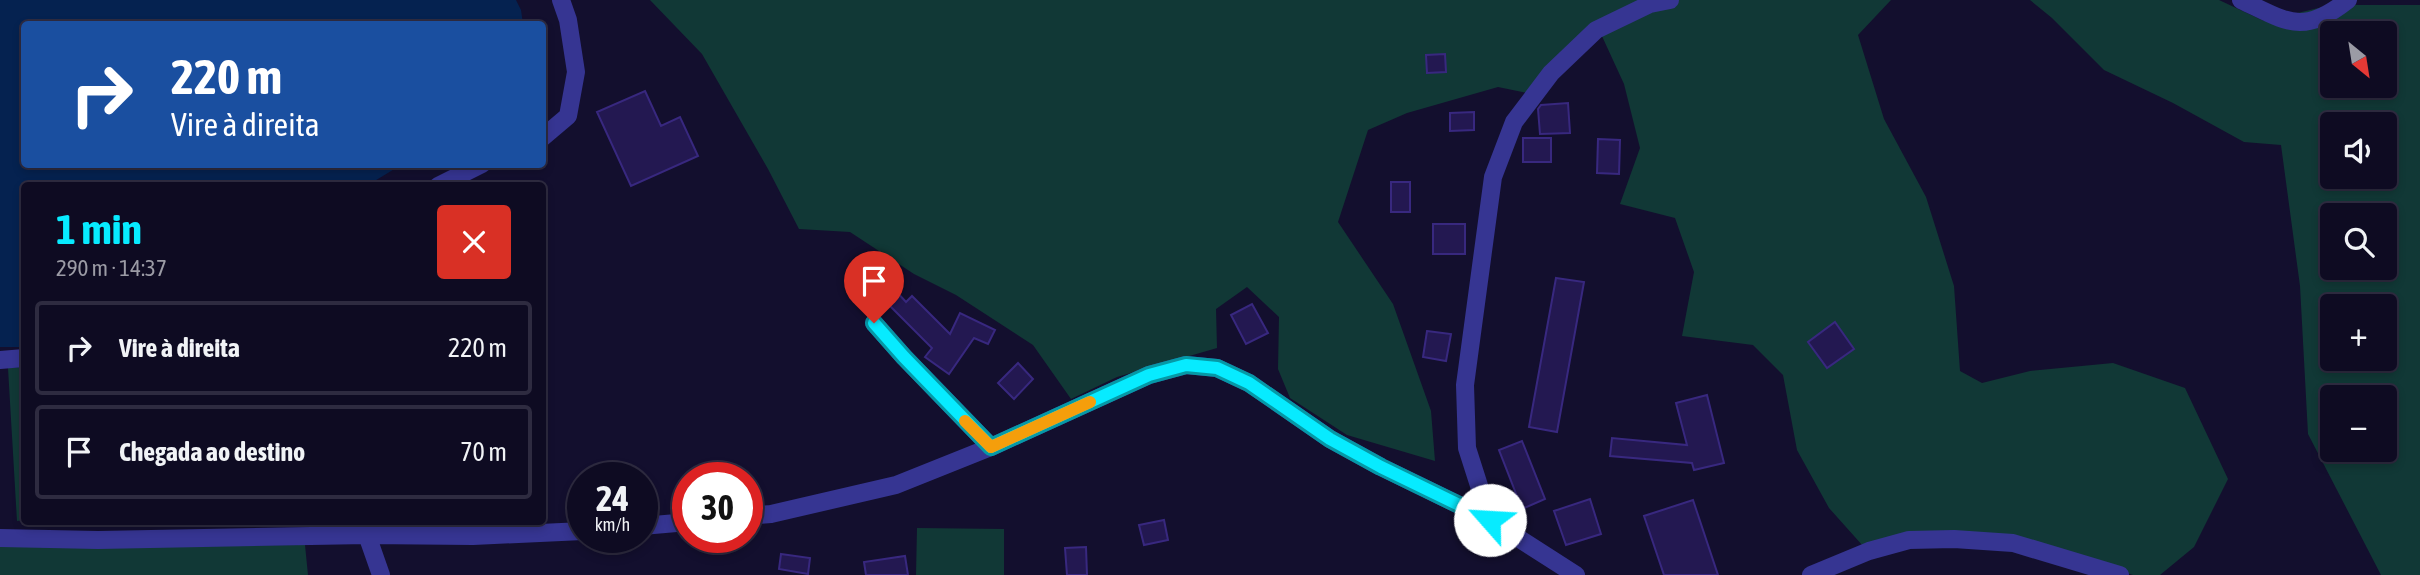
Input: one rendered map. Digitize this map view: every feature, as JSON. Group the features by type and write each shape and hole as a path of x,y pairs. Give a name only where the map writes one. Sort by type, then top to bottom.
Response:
{"street":[{"path":"546,135 568,116 576,72 568,20 561,0"},
{"path":"1490,520 1467,448 1465,385 1493,177 1514,122 1551,73 1596,30 1650,4 1670,0"},
{"path":"2241,0 2288,23 2308,22 2329,15 2348,0"},
{"path":"446,182 474,168"},
{"path":"874,323 991,447"},
{"path":"0,360 21,358"},
{"path":"763,515 896,485 991,447 1149,375 1186,365 1217,368 1249,383 1330,439 1490,520 1576,575"},
{"path":"0,538 98,540 367,534 473,536 567,532"},
{"path":"367,534 381,575"},
{"path":"1811,575 1869,551 1909,540 1954,538 2013,543 2120,575"}],"green space":[{"path":"650,0 1891,0 1858,35 1884,119 1926,197 1954,286 1960,371 1982,383 2030,371 2113,363 2185,388 2228,479 2194,547 2160,575 2133,575 2014,537 1863,546 1829,508 1797,450 1783,375 1753,345 1682,336 1694,272 1675,218 1620,204 1640,148 1624,84 1601,34 1575,58 1542,96 1498,87 1407,113 1368,130 1338,222 1393,304 1431,411 1435,461 1347,435 1290,398 1278,369 1279,317 1247,287 1216,309 1217,348 1117,377 1071,399 1033,345 956,295 914,274 850,232 799,229 702,54"},
{"path":"2030,0 2219,0 2264,21 2331,5 2420,5 2420,575 2381,575 2322,462 2397,462 2397,385 2320,385 2320,457 2308,434 2300,286 2281,145 2244,142 2173,103 2104,70"},
{"path":"21,367 21,520 17,521 8,368"},
{"path":"917,528 1004,529 1004,575 916,575"},
{"path":"0,544 305,545 308,575 0,575"}],"water":[{"path":"0,0 516,0 523,21 21,21 21,168 396,168 373,182 21,182 21,347 0,347"}],"building":[{"path":"1445,54 1446,72 1427,73 1426,55"},
{"path":"645,91 661,126 680,117 698,156 631,186 597,112"},
{"path":"1568,103 1570,133 1540,134 1538,109 1541,105"},
{"path":"1474,112 1474,130 1450,131 1450,113"},
{"path":"1523,138 1551,138 1551,162 1523,162"},
{"path":"1598,139 1620,140 1619,174 1597,173"},
{"path":"1391,182 1410,182 1410,212 1391,212"},
{"path":"1433,224 1465,224 1465,254 1433,254"},
{"path":"872,265 906,302 912,296 950,334 960,313 995,330 988,344 974,338 949,374 925,357 932,348 882,298 870,309 849,287"},
{"path":"1556,278 1584,282 1557,432 1529,427"},
{"path":"1252,304 1268,333 1246,344 1231,315"},
{"path":"1835,322 1854,349 1827,368 1808,342"},
{"path":"1427,331 1451,334 1446,361 1423,357"},
{"path":"1018,363 1033,379 1014,399 998,383"},
{"path":"1707,395 1724,463 1694,470 1692,463 1610,456 1612,438 1687,445 1676,403"},
{"path":"1522,441 1545,499 1522,509 1499,450"},
{"path":"1590,499 1601,534 1566,545 1554,511"},
{"path":"1693,500 1718,575 1664,575 1644,516"},
{"path":"1164,520 1168,540 1144,545 1139,525"},
{"path":"1086,547 1087,575 1067,575 1065,548"},
{"path":"781,554 810,558 808,574 779,569"},
{"path":"905,556 908,575 866,575 864,562"}],"slow traffic":[{"path":"965,421 991,447 1090,402"}],"route":[{"path":"874,323 991,447 1149,375 1186,365 1217,368 1249,383 1330,439 1490,520"}]}
